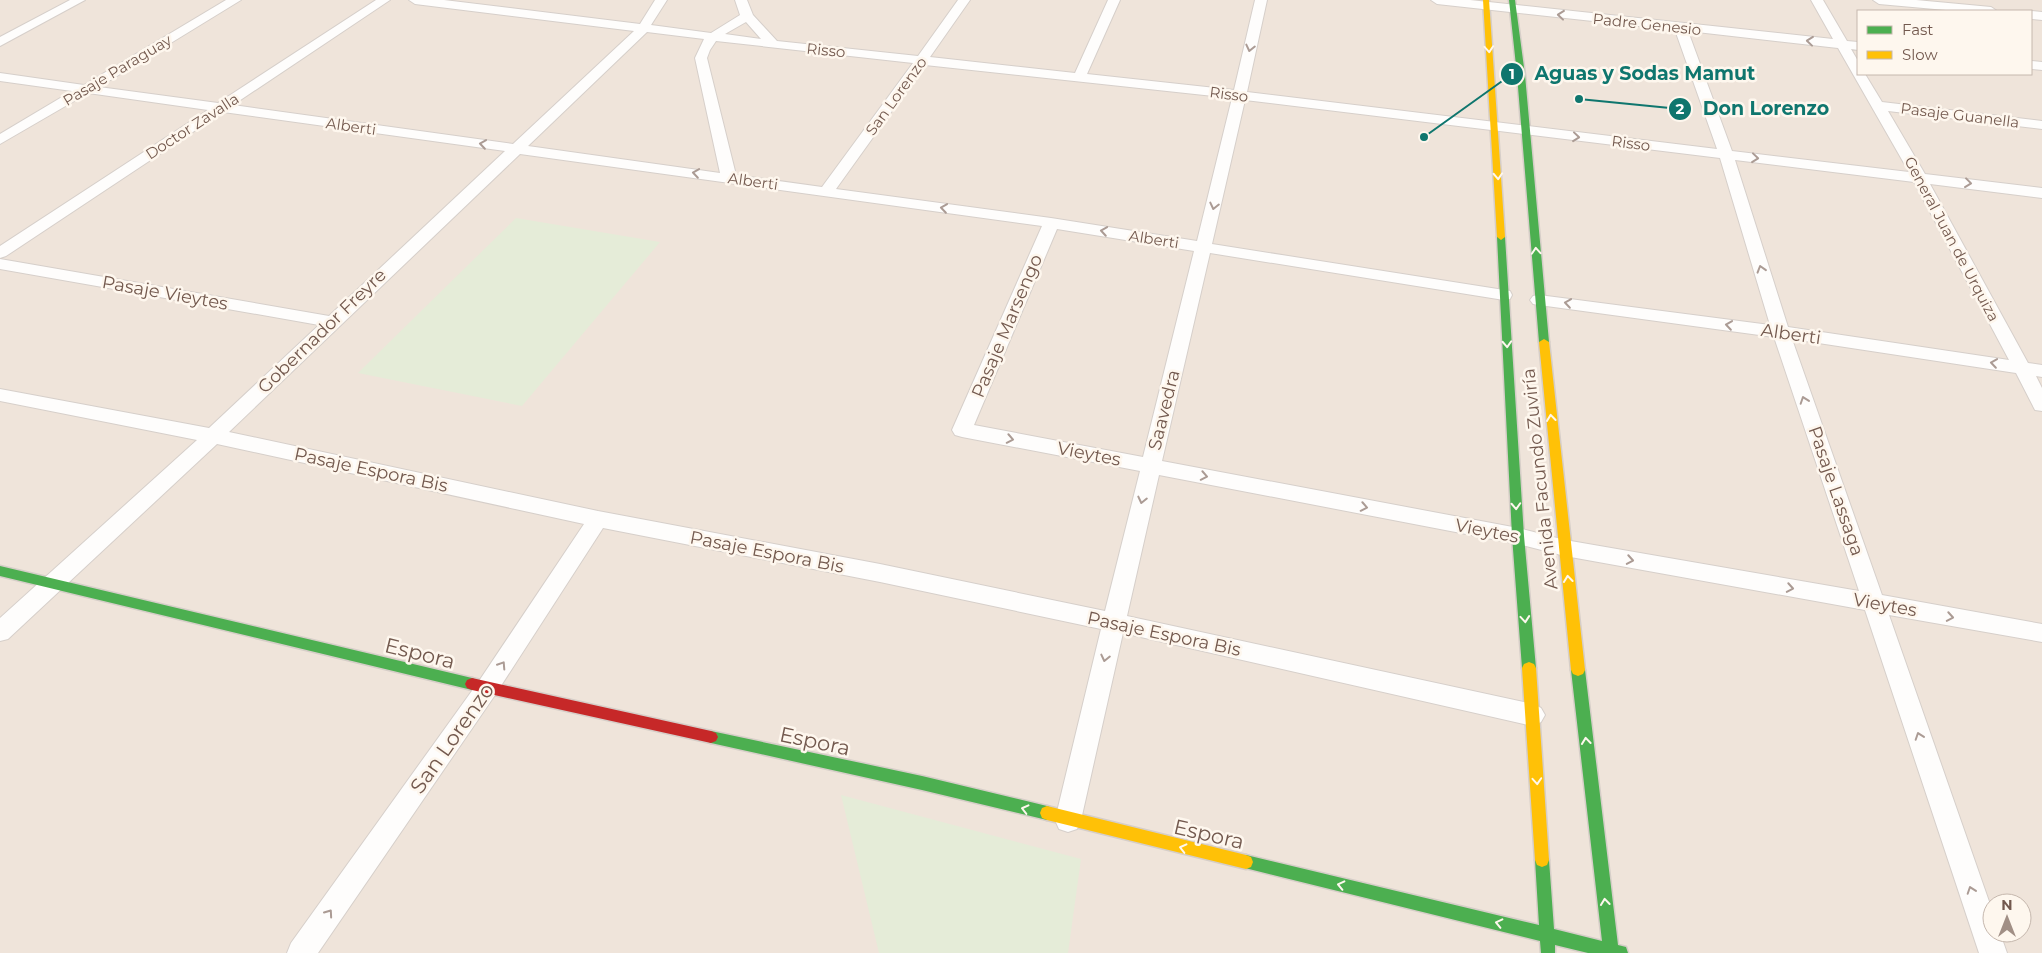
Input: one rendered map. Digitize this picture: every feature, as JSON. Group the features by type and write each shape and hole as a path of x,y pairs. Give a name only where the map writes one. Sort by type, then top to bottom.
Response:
{"main road":[{"name":"Avenida Facundo Zuviría","path":"1486,3 1495,127 1518,536 1533,715 1548,953"},
{"name":"Avenida Facundo Zuviría","path":"1513,5 1528,132 1539,300 1564,548 1614,952"},
{"name":"Espora","path":"0,571 487,688 922,783 1068,820 1547,934 1614,952"}],"street":[{"path":"0,42 79,0"},
{"name":"Pasaje Paraguay","path":"0,140 235,0"},
{"name":"Doctor Zavalla","path":"0,253 384,0"},
{"name":"Risso","path":"415,0 711,37 1080,76 1528,132 2042,193"},
{"path":"496,10 509,0"},
{"name":"Gobernador Freyre","path":"0,632 213,436 642,29 661,0"},
{"path":"741,0 747,16 773,44"},
{"name":"San Lorenzo","path":"826,191 964,0"},
{"path":"1080,76 1114,0"},
{"name":"Saavedra","path":"1068,820 1113,622 1204,247 1261,0"},
{"name":"Padre Genesio","path":"1437,0 1513,5 1681,28 1857,46"},
{"name":"General Juan de Urquiza","path":"1817,0 1857,70"},
{"path":"1879,0 1981,10"},
{"path":"729,178 701,58 702,49 711,37 747,16"},
{"name":"Pasaje Lassaga","path":"1681,28 1726,155 1781,332 1992,953"},
{"name":"General Juan de Urquiza","path":"1860,75 1919,177 2042,405"},
{"name":"Alberti","path":"0,77 1051,223 1504,295"},
{"name":"Pasaje Guanella","path":"1879,106 2042,125"},
{"name":"Pasaje Marsengo","path":"962,430 1051,223"},
{"name":"Pasaje Vieytes","path":"0,264 331,322"},
{"name":"Alberti","path":"1539,300 1781,332 2042,370"},
{"name":"Pasaje Espora Bis","path":"0,395 213,436 598,519 1113,622 1533,715"},
{"name":"Vieytes","path":"962,430 1518,536 1564,548 2042,633"},
{"name":"San Lorenzo","path":"301,953 487,688 598,519"}],"shaded area":[{"path":"0,0 2042,0 2042,953 0,953"}],"green space":[{"path":"516,218 660,242 522,406 358,373"},
{"path":"841,795 1081,859 1068,953 879,953"}],"traffic: fast":[{"path":"1512,0 1521,75 1544,342"},
{"path":"1501,237 1518,536 1529,668"},
{"path":"0,571 472,684"},
{"path":"1578,670 1611,953"},
{"path":"711,737 922,783 1047,813"},
{"path":"1542,860 1548,951"},
{"path":"1246,862 1620,953"}],"traffic: slow":[{"path":"1486,0 1501,237"},
{"path":"1544,342 1578,670"},
{"path":"1529,668 1542,860"},
{"path":"1047,813 1246,862"}],"traffic: jam":[{"path":"472,684 711,737"}],"place":[{"name":"Don Lorenzo","path":"1579,99"},
{"name":"Aguas y Sodas Mamut","path":"1424,137"}]}
